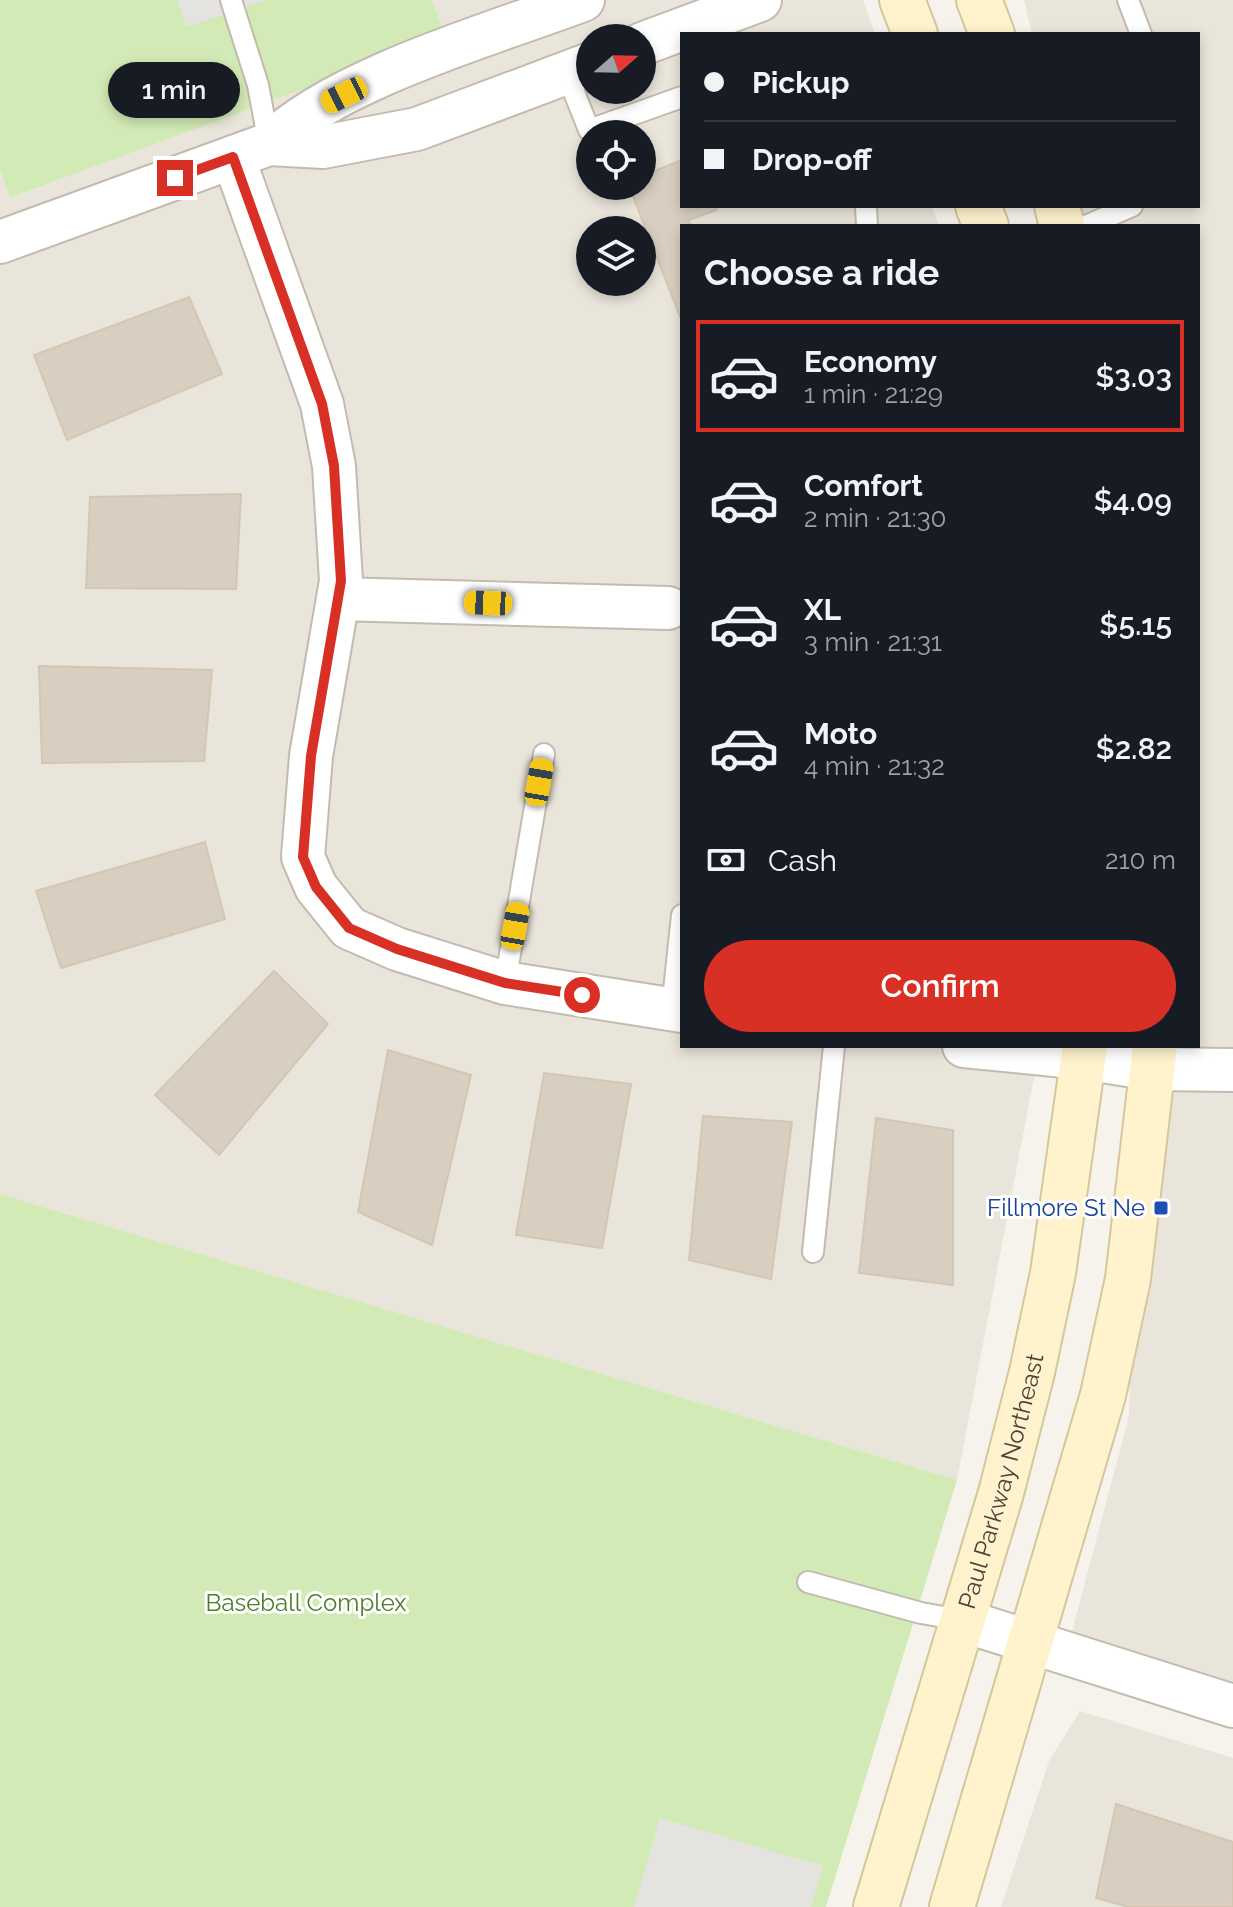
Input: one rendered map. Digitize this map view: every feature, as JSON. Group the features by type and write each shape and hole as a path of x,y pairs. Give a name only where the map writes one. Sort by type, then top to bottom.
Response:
{"street":[{"path":"0,242 251,150 295,119 393,71 583,0"},
{"path":"656,39 760,0"},
{"path":"902,0 914,32"},
{"path":"979,0 991,32"},
{"path":"251,150 323,147 417,129 576,69"},
{"path":"251,150 322,404 334,466 341,581 311,756 303,857 316,887 349,928 397,949 505,983 677,1010"},
{"path":"338,599 668,608"},
{"path":"1004,1048 1154,1058 1233,1070"},
{"name":"Paul Parkway Northeast","path":"876,1907 1001,1493 1032,1372 1053,1273 1084,1052"},
{"path":"952,1907 1103,1395 1128,1279 1154,1058"},
{"path":"961,1620 1233,1706"}],"lane":[{"path":"231,0 258,85 251,150"},
{"path":"1128,0 1140,32"},
{"path":"584,104 589,130 680,98"},
{"path":"1091,224 1127,208"},
{"path":"505,983 544,754"},
{"path":"677,1010 680,953"},
{"path":"813,1252 834,1048"},
{"path":"808,1582 921,1613 961,1620"}],"shaded area":[{"path":"177,0 267,0 187,27"},
{"path":"432,0 863,0 874,32 680,32 680,208 933,208 938,224 680,224 680,1048 1040,1048 957,1480 0,1194 0,171 11,198 446,35"},
{"path":"1024,0 1233,0 1233,1686 1070,1639 1129,1416 1140,1048 1200,1048 1200,224 1078,224 1074,208 1200,208 1200,32 1032,32"},
{"path":"1080,1711 1233,1758 1233,1907 1001,1907 1049,1761"},
{"path":"660,1818 823,1866 811,1907 634,1907"}],"green space":[{"path":"0,0 432,0 446,36 10,198 0,170"},
{"name":"Baseball Complex","path":"0,1194 957,1480 826,1907 0,1907"}],"building":[{"path":"680,161 680,208 717,210 689,220 690,224 680,224 680,317 656,255 656,216 641,216 634,200 656,200 656,170"},
{"path":"189,297 222,374 67,440 34,355"},
{"path":"241,494 236,589 86,588 90,497"},
{"path":"39,666 212,670 204,761 42,763"},
{"path":"205,842 225,919 61,968 36,891"},
{"path":"274,971 328,1024 219,1155 155,1095"},
{"path":"388,1050 471,1075 432,1245 358,1212"},
{"path":"544,1073 631,1084 602,1248 516,1235"},
{"path":"703,1116 792,1122 771,1279 689,1260"},
{"path":"876,1118 953,1130 953,1285 859,1273"},
{"path":"1116,1804 1233,1842 1233,1907 1129,1907 1096,1898"}],"place":[{"name":"Fillmore St Ne","path":"1161,1208"}],"route":[{"path":"175,178 233,157 322,404 334,466 341,581 311,756 303,857 316,887 349,928 397,949 505,983 582,995"}]}
